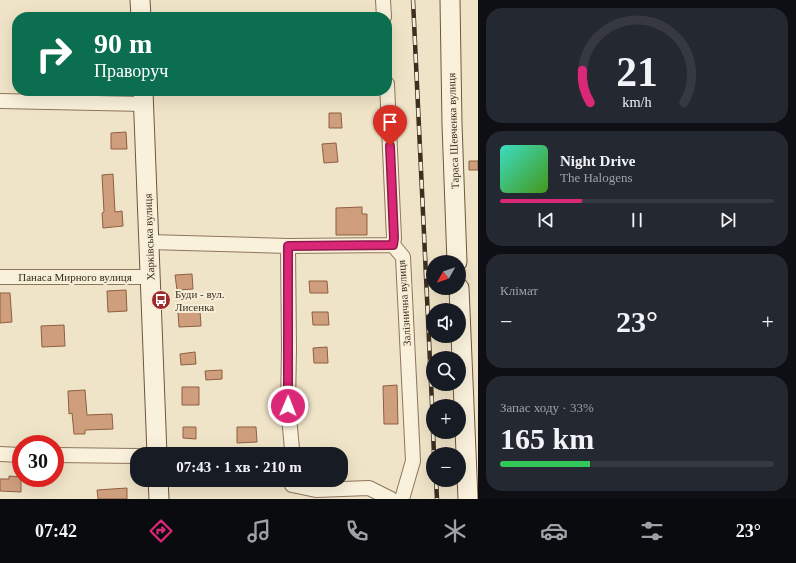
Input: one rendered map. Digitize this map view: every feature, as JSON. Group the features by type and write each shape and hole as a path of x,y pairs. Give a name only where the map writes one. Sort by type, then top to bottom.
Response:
{"street":[{"path":"140,0 141,12"},
{"path":"383,0 384,12"},
{"name":"Тараса Шевченка вулиця","path":"450,0 452,124 458,255"},
{"name":"Залізнична вулиця","path":"388,96 394,238 393,245 403,257 413,461 402,499"},
{"path":"0,101 144,97"},
{"name":"Харківська вулиця","path":"144,97 157,447"},
{"path":"149,242 288,246 393,245"},
{"path":"288,246 288,406 292,447"},
{"name":"Панаса Мирного вулиця","path":"0,277 150,277"},
{"path":"458,295 468,499"},
{"path":"0,454 12,454"},
{"path":"64,455 130,456"},
{"path":"158,487 159,499"},
{"path":"302,487 316,490 369,488 391,499"}],"building":[{"path":"329,113 341,113 342,128 329,128"},
{"path":"126,132 127,149 111,149 111,133"},
{"path":"336,143 338,162 324,163 322,144"},
{"path":"469,161 478,161 478,170 469,170"},
{"path":"113,174 115,212 122,211 123,226 103,228 102,213 104,212 102,175"},
{"path":"362,207 362,214 367,214 367,235 336,235 336,208"},
{"path":"192,274 193,289 177,290 175,275"},
{"path":"309,281 327,281 328,293 310,293"},
{"path":"126,290 127,311 108,312 107,291"},
{"path":"0,293 10,293 12,322 0,323"},
{"path":"200,311 201,326 179,327 178,312"},
{"path":"312,312 328,312 329,325 313,325"},
{"path":"64,325 65,346 42,347 41,326"},
{"path":"327,347 328,363 314,363 313,348"},
{"path":"195,352 196,364 181,365 180,354"},
{"path":"222,370 222,379 206,380 205,371"},
{"path":"397,385 398,424 384,424 383,386"},
{"path":"182,387 199,387 199,405 182,405"},
{"path":"85,390 87,415 112,414 113,429 85,430 85,434 74,434 72,413 69,414 68,391"},
{"path":"183,427 196,427 196,439 183,438"},
{"path":"237,427 256,427 257,442 237,443"},
{"path":"9,476 12,476 12,487 21,487 21,492 0,491 0,479 9,479"},
{"path":"127,488 127,499 98,499 97,490"}],"railway":[{"path":"413,0 432,399"},
{"path":"433,439 434,447"},
{"path":"436,487 437,499"}],"place":[{"name":"Буди - вул. Лисенка","path":"161,300"}],"route":[{"path":"288,406 288,246 393,245 394,238 390,146"}]}
